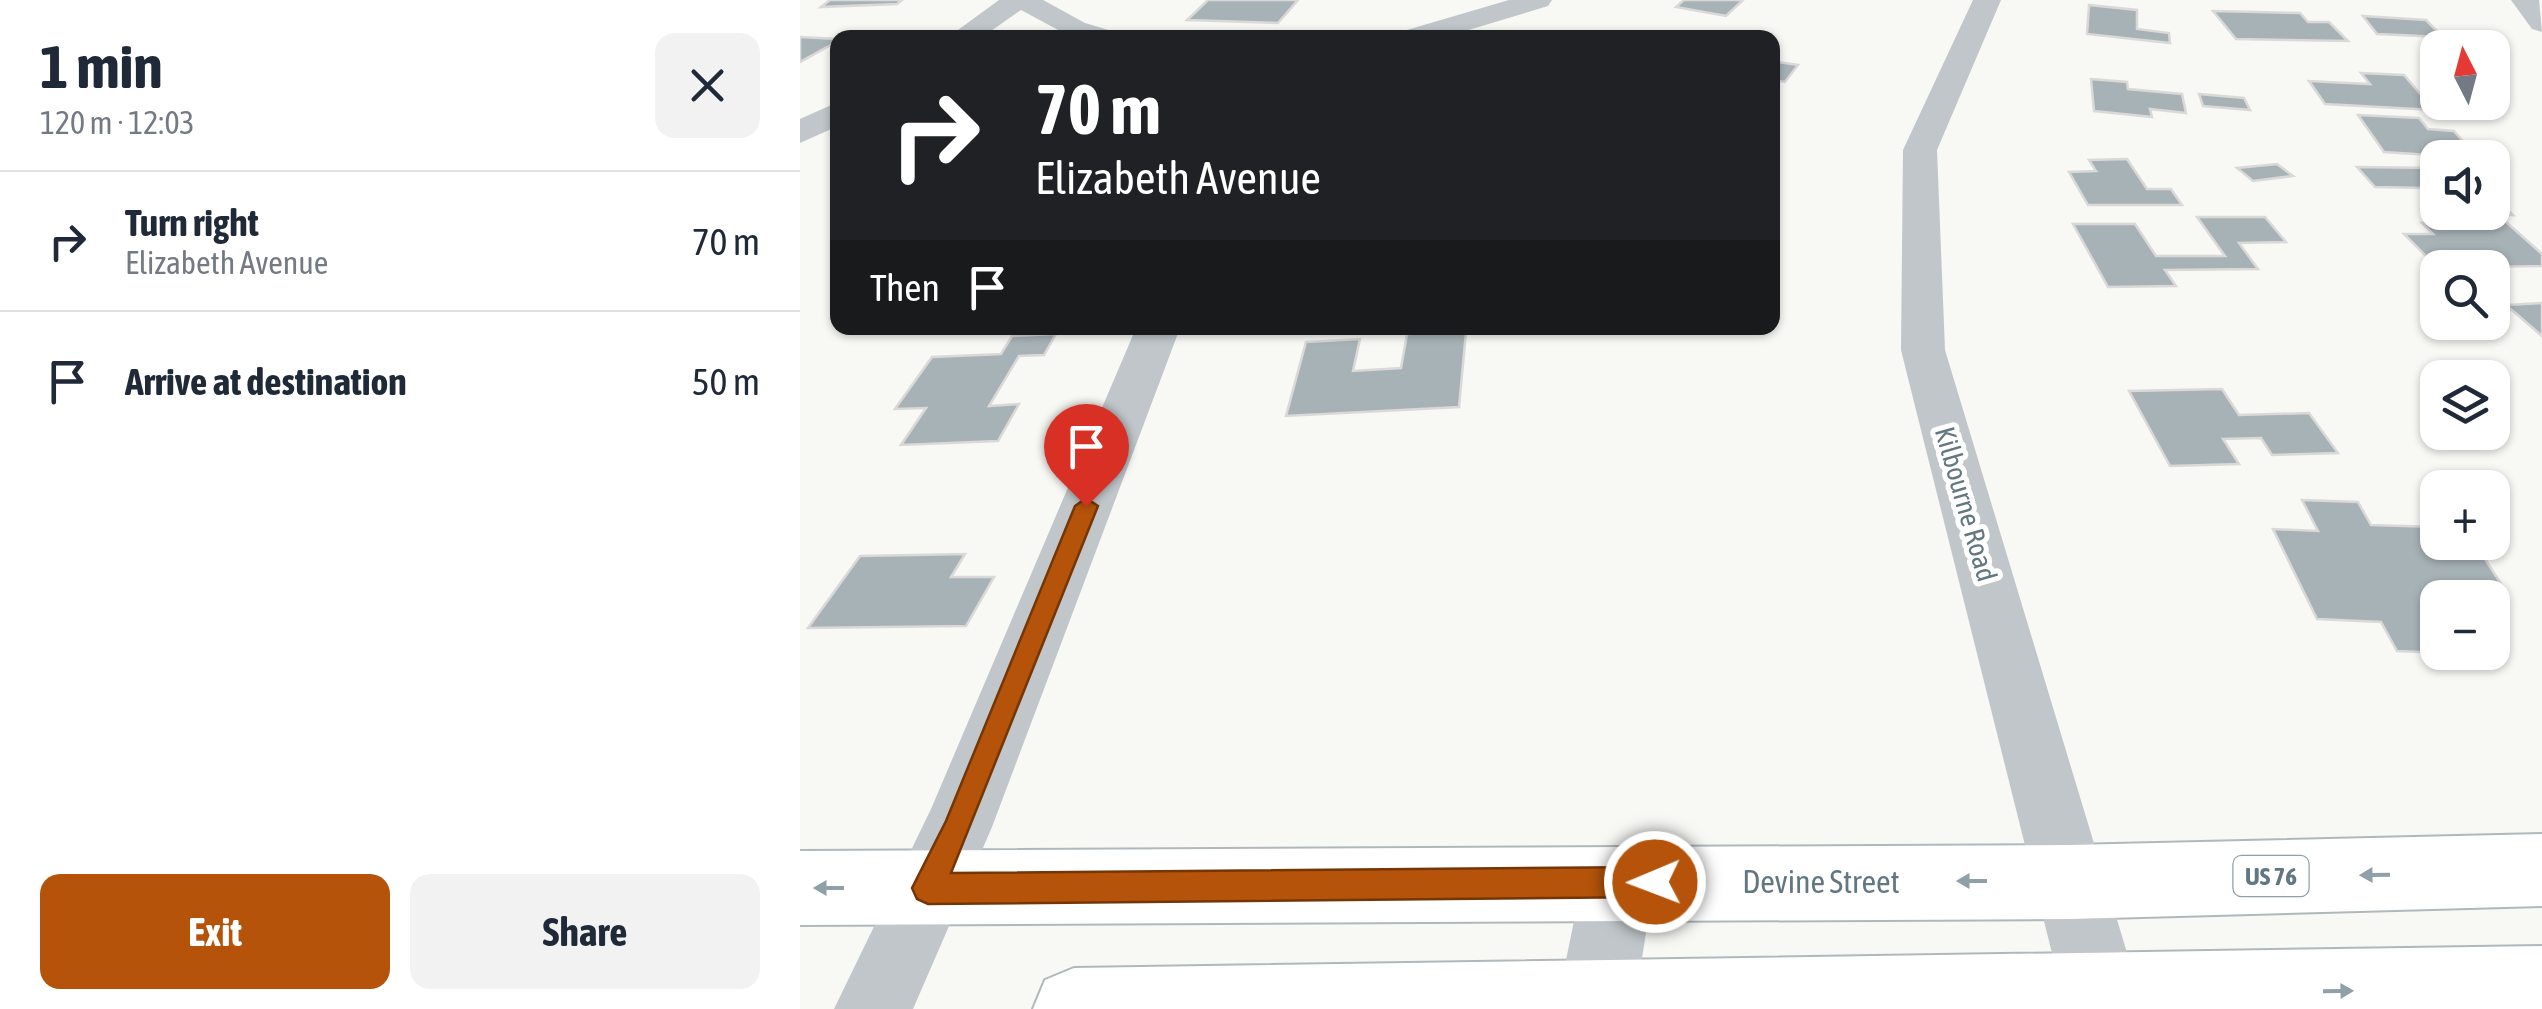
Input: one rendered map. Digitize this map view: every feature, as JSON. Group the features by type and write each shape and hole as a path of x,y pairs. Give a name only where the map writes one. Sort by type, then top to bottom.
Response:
{"main road":[{"name":"Devine Street","path":"800,888 2070,882 2542,870"},
{"path":"1074,1009 2103,1002 2542,986"}],"street":[{"path":"973,30 1020,0 1073,30"},
{"path":"1437,30 1538,0"},
{"name":"Kilbourne Road","path":"1988,0 1920,150 1923,350 2103,1002"},
{"path":"2525,0 2542,23"},
{"path":"800,134 830,117"},
{"path":"874,1009 958,827 1155,335"},
{"path":"1595,1006 1618,882"}],"building":[{"path":"830,0 902,0 897,4 821,7"},
{"path":"1208,0 1298,0 1278,23 1187,20"},
{"path":"1684,0 1743,0 1726,16 1676,7"},
{"path":"2089,5 2137,10 2137,29 2169,33 2170,43 2087,34"},
{"path":"2213,11 2300,13 2308,22 2329,22 2348,41 2236,39"},
{"path":"2363,16 2426,20 2436,30 2420,30 2420,36 2377,34"},
{"path":"800,37 830,39 830,45 800,62"},
{"path":"1780,62 1798,65 1785,82 1780,81"},
{"path":"2361,73 2404,75 2420,94 2420,109 2325,104 2309,81 2370,84"},
{"path":"2091,79 2127,82 2128,89 2182,94 2186,113 2150,109 2152,117 2094,111"},
{"path":"2199,94 2244,98 2250,110 2203,106"},
{"path":"2358,115 2419,118 2428,129 2454,131 2462,140 2420,140 2420,154 2384,152"},
{"path":"2127,159 2147,189 2171,189 2182,205 2088,205 2069,172 2096,171 2089,160"},
{"path":"2277,164 2293,176 2253,181 2237,168"},
{"path":"2357,167 2420,168 2420,188 2375,187"},
{"path":"2197,217 2265,217 2286,242 2239,243 2258,269 2165,270 2176,286 2108,287 2073,224 2135,224 2156,256 2225,256"},
{"path":"2510,225 2542,254 2542,266 2510,267 2510,250 2420,250 2404,234 2433,234 2429,230 2510,230"},
{"path":"2542,303 2542,336 2510,308 2510,305"},
{"path":"1055,335 1044,355 1019,356 989,406 1019,404 998,441 901,445 926,408 895,409 932,357 1001,354 1012,336"},
{"path":"1407,335 1466,335 1459,407 1286,416 1306,342 1360,339 1353,371 1401,368"},
{"path":"2222,389 2239,415 2309,413 2338,453 2272,455 2261,438 2223,439 2239,464 2170,466 2129,391"},
{"path":"2302,500 2358,502 2371,525 2420,526 2420,560 2486,560 2499,580 2420,580 2420,652 2397,651 2381,622 2317,619 2273,529 2318,531"},
{"path":"965,554 951,577 994,577 966,626 808,628 860,556"}],"route":[{"path":"1086,506 958,827 928,888 1655,882"}]}
